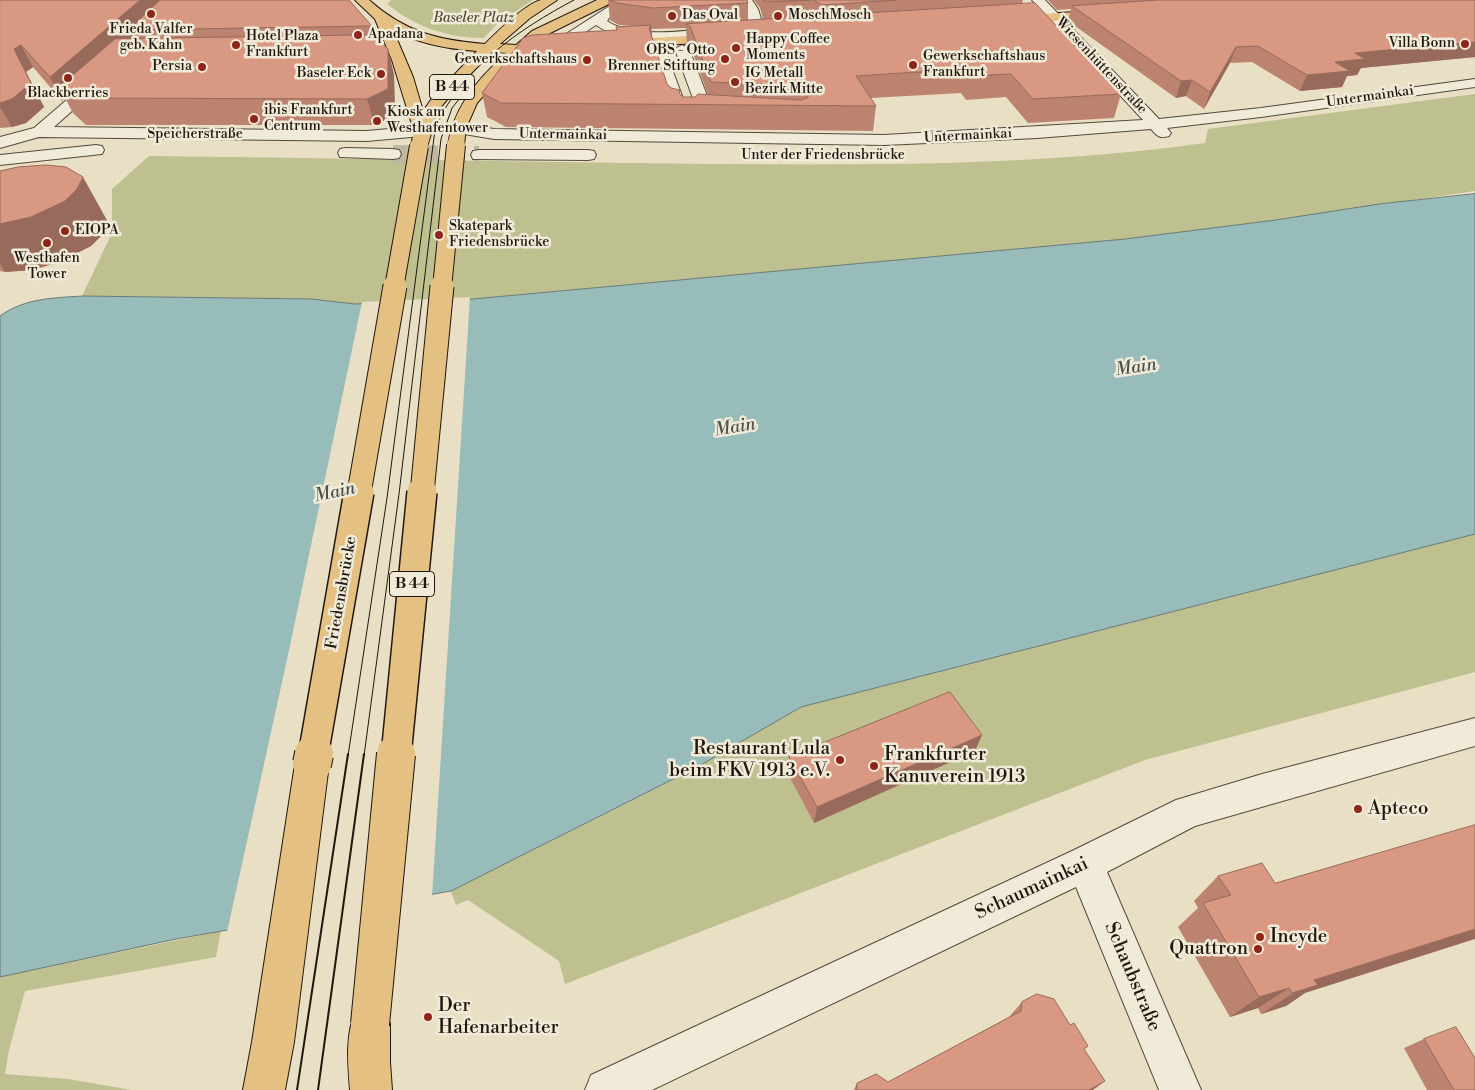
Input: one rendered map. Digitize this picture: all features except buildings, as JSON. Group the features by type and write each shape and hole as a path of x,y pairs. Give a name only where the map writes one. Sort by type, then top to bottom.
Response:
{"main road":[{"name":"B 44","path":"421,138 432,108 488,48 522,17 551,0"},
{"name":"B 44","path":"371,1088 369,1062 370,1024 464,143 470,102 518,49 537,34 607,0"},
{"path":"366,1 380,17 397,54 412,98 421,138"},
{"path":"996,22 1119,13"},
{"path":"380,17 401,29 426,38 488,48 518,49 582,46"},
{"path":"602,45 756,31"},
{"name":"Friedensbrücke","path":"264,1090 273,1042 312,764 421,138"}],"street":[{"path":"628,0 570,36 756,31 752,9 746,0"},
{"name":"Wiesenhüttenstraße","path":"1038,0 1160,129"},
{"path":"604,14 600,22 605,28 626,33 648,35"},
{"path":"659,50 678,107 695,111 694,76 682,49"},
{"path":"380,54 397,54"},
{"path":"39,132 110,69"},
{"path":"668,78 694,76"},
{"name":"Untermainkai","path":"464,143 494,134 884,140 1160,129 1192,120 1475,83"},
{"path":"1139,142 1160,129"},
{"name":"Speicherstraße","path":"0,144 39,132 421,138"},
{"path":"464,143 601,155"},
{"name":"Speicherstraße","path":"0,144 105,150 0,160"},
{"path":"334,153 392,154"},
{"name":"Schaumainkai","path":"606,1090 1085,864 1188,812 1475,732"},
{"name":"Schaubstraße","path":"1085,864 1180,1090"}],"green space":[{"name":"Baseler Platz","path":"391,0 533,0 498,23 484,38 457,36 433,30 398,12 387,4"},
{"path":"1475,94 1475,191 1276,220 1125,239 473,299 355,304 311,299 82,296 112,233 112,189 149,156 642,163 959,163 1082,156 1205,143 1208,129"},
{"path":"1475,534 1475,672 1145,760 565,984 559,961 468,900 456,905 451,891 699,766 801,707"},
{"path":"221,931 216,957 25,991 9,1050 5,1074 68,1079 132,1090 0,1090 0,977"}],"water":[{"name":"Main","path":"1475,194 1475,534 801,707 699,766 451,891 176,939 0,977 0,316 10,310 29,302 82,296 311,299 355,304 473,299 1125,239 1276,220 1379,204"}],"pier":[{"path":"470,297 432,896 227,932 288,655 362,302"}],"tunnel":[{"path":"393,154 479,155"}],"tram line":[{"path":"348,756 387,498 435,130 445,109 459,89 493,53 533,24 574,0"},
{"path":"364,756 399,494 441,139 452,108 460,98"},
{"path":"297,1090 348,754"},
{"path":"318,1090 364,754"}],"place":[{"name":"Frieda Valfer geb. Kahn","path":"151,14"},
{"name":"Das Oval","path":"672,16"},
{"name":"MoschMosch","path":"778,16"},
{"name":"Apadana","path":"358,35"},
{"name":"Villa Bonn","path":"1465,44"},
{"name":"Hotel Plaza Frankfurt","path":"236,45"},
{"name":"Happy Coffee Moments","path":"736,48"},
{"name":"OBS - Otto Brenner Stiftung","path":"725,59"},
{"name":"Gewerkschaftshaus","path":"587,60"},
{"name":"Gewerkschaftshaus Frankfurt","path":"913,65"},
{"name":"Persia","path":"202,67"},
{"name":"Baseler Eck","path":"381,74"},
{"name":"Blackberries","path":"68,78"},
{"name":"IG Metall Bezirk Mitte","path":"735,82"},
{"name":"ibis Frankfurt Centrum","path":"254,119"},
{"name":"Kiosk am Westhafentower","path":"377,121"},
{"name":"EIOPA","path":"65,231"},
{"name":"Skatepark Friedensbrücke","path":"439,235"},
{"name":"Westhafen Tower","path":"47,243"},
{"name":"Restaurant Lula beim FKV 1913 e.V.","path":"840,760"},
{"name":"Frankfurter Kanuverein 1913","path":"874,766"},
{"name":"Apteco","path":"1358,809"},
{"name":"Incyde","path":"1260,937"},
{"name":"Quattron","path":"1258,949"},
{"name":"Der Hafenarbeiter","path":"428,1017"}]}
